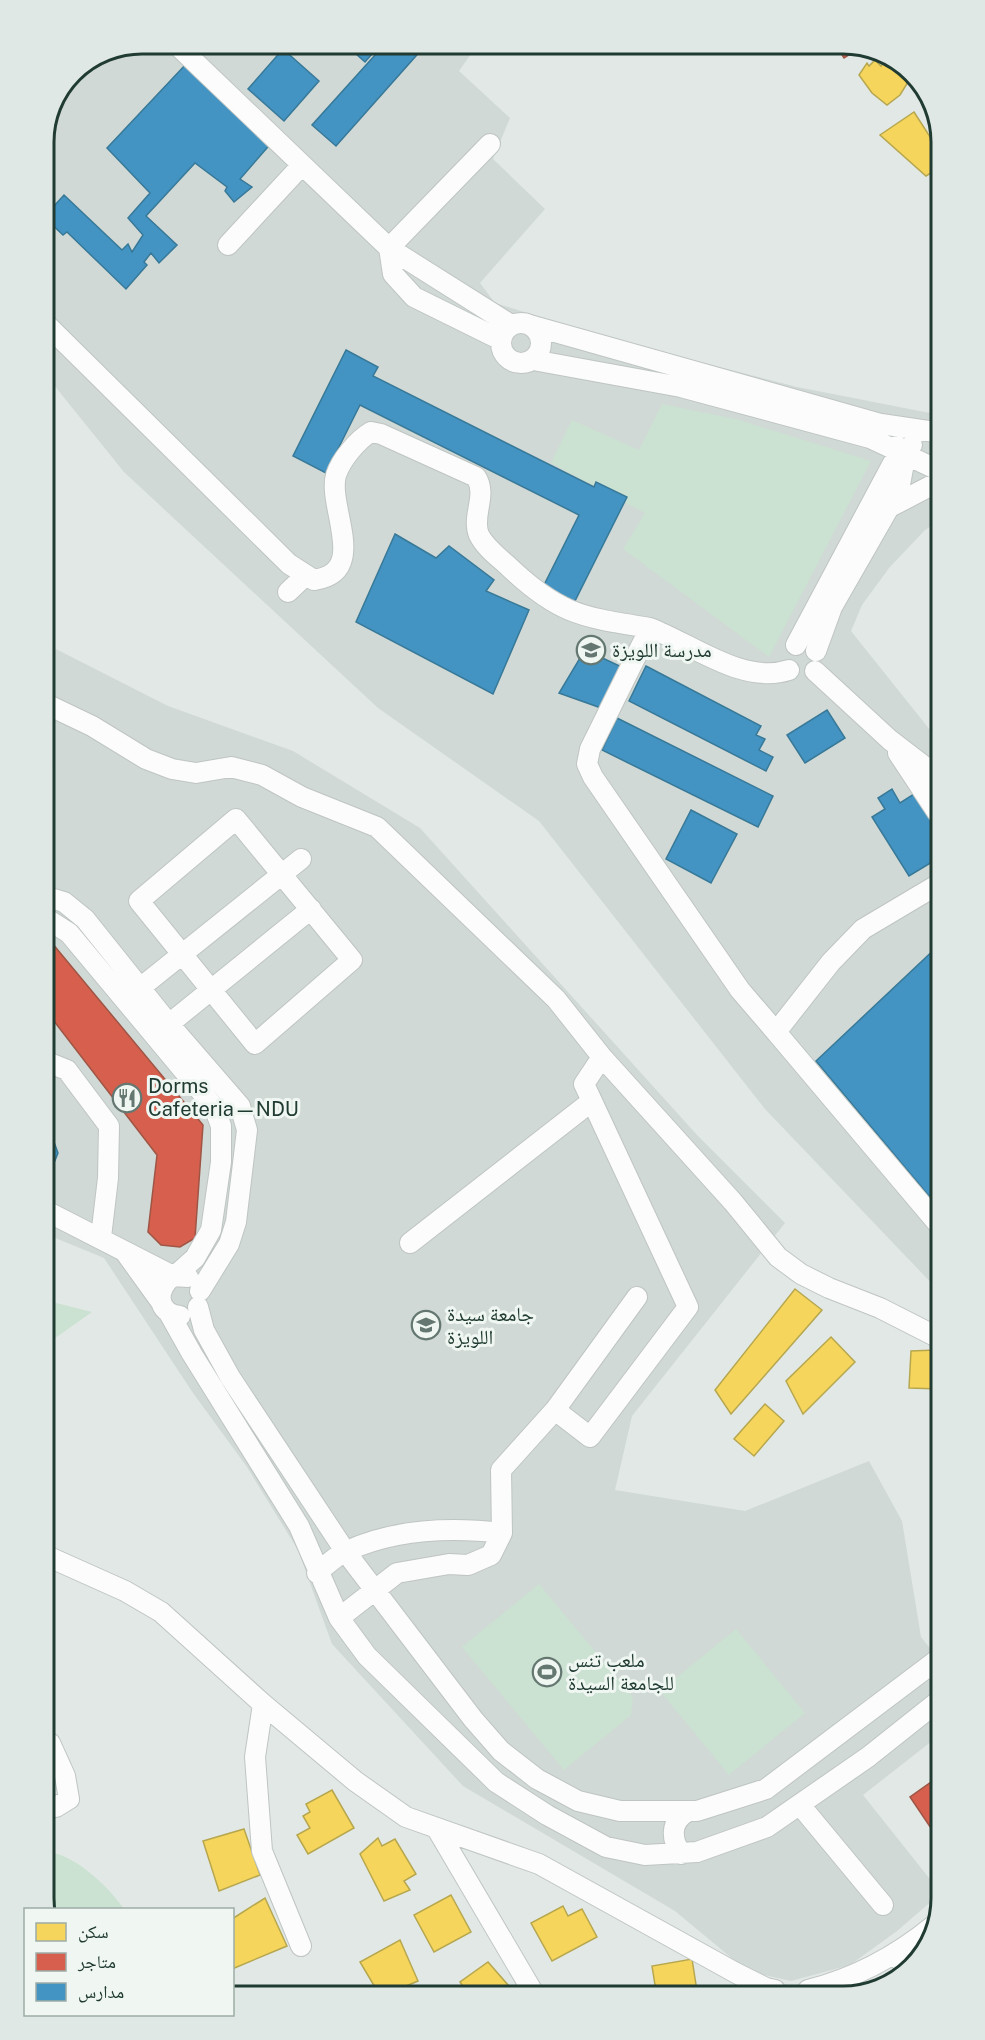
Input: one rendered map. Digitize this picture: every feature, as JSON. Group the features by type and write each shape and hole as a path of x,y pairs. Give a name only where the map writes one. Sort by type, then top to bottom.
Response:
{"street":[{"path":"186,54 389,248 514,330 538,332 541,342 540,352 533,360"},
{"path":"389,248 490,144"},
{"path":"228,245 302,165"},
{"path":"389,248 393,274 414,297 514,330 881,424 931,432"},
{"path":"514,330 502,350 507,358 515,363 533,360 681,387 870,438 931,467"},
{"path":"54,332 289,564 314,580 323,579 335,571 344,553 336,476 363,436 370,432 381,434 476,477 481,484 477,527 485,545 554,605 576,615 650,628 750,672 775,674 789,670 801,677 815,671 818,665 816,651 832,607 890,507 904,473 901,453 881,424"},
{"path":"789,670 786,656 796,645 893,463 901,453 931,433"},
{"path":"890,507 931,486"},
{"path":"288,592 306,575"},
{"path":"650,628 590,749 587,764 593,777 740,990 931,1216"},
{"path":"796,645 803,644 816,651"},
{"path":"815,671 890,740 931,771"},
{"path":"54,708 92,726 146,759 172,770 196,772 231,767 262,775 302,797 377,827 556,999 602,1057 733,1202 778,1257 801,1274 880,1308 931,1334"},
{"path":"890,740 931,803"},
{"path":"236,819 311,909 352,960 255,1044 139,902 236,819"},
{"path":"140,988 302,859"},
{"path":"776,1032 831,962 863,929 931,889"},
{"path":"54,899 64,902 85,919 169,1024 240,1106 247,1130 236,1222 228,1244 199,1299 185,1316 165,1308"},
{"path":"169,1024 311,909"},
{"path":"54,923 69,933 214,1107 221,1126 222,1162 211,1230 195,1258 165,1282 160,1292 165,1308"},
{"path":"555,1410 590,1437 688,1307 584,1084 602,1057"},
{"path":"54,1065 67,1070 110,1126 108,1178 101,1237"},
{"path":"410,1243 592,1101"},
{"path":"54,1215 175,1275 192,1278 199,1299 204,1330 230,1377 345,1551 375,1592 473,1719 501,1751 537,1779 578,1801 620,1811 687,1812 733,1802 766,1789 931,1664"},
{"path":"122,1247 165,1308 299,1526 317,1573 339,1618 367,1656 496,1782 547,1815 606,1847 645,1855 681,1854 730,1842 766,1827 800,1805 868,1757 931,1707"},
{"path":"339,1618 397,1574 449,1564 468,1565 491,1555 502,1533 501,1470 555,1410 637,1297"},
{"path":"317,1573 345,1551 421,1530 473,1529 502,1533"},
{"path":"54,1559 146,1601 355,1781 406,1817 539,1864 762,1986"},
{"path":"263,1704 255,1758 262,1851 301,1946"},
{"path":"54,1752 65,1776 69,1799 54,1807"},
{"path":"800,1805 883,1905"},
{"path":"681,1854 674,1844 674,1826 678,1817 687,1812"},
{"path":"437,1829 529,1986"},
{"path":"821,1986 901,1961 920,1940"}],"shaded area":[{"name":"مدرسة اللويزة","path":"142,54 471,54 459,71 510,118 493,159 545,209 480,283 495,303 612,339 797,387 931,413 931,526 889,568 862,605 851,631 931,729 931,1283 765,1109 539,821 378,708 124,472 54,385 54,136 63,103 72,88 84,76 114,59"},
{"name":"جامعة سيدة اللويزة","path":"54,648 168,706 293,751 420,828 697,1135 785,1223 632,1416 615,1490 745,1511 869,1461 902,1521 921,1637 931,1650 931,1742 863,1795 931,1880 931,1902 897,1931 850,1965 791,1981 764,1975 734,1960 675,1911 463,1786 332,1644 298,1550 247,1467 193,1393 104,1258 54,1237"}],"green space":[{"path":"662,404 736,419 871,461 769,657 623,549 645,513 551,463 572,420 639,450"},
{"path":"54,1302 92,1312 54,1339"},
{"name":"ملعب تنس للجامعة السيدة","path":"539,1584 633,1697 631,1715 564,1770 462,1647"},
{"path":"736,1629 805,1713 729,1775 660,1691"},
{"path":"54,1853 72,1860 110,1891 123,1908 55,1908"}],"building: سكن":[{"path":"875,60 881,66 883,64 897,72 908,83 900,95 887,105 872,93 859,75 867,63 869,66"},
{"path":"914,112 930,138 931,173 926,176 880,135"},
{"path":"795,1289 822,1310 731,1414 715,1390"},
{"path":"831,1337 855,1362 803,1414 786,1381"},
{"path":"931,1350 931,1389 909,1388 911,1351"},
{"path":"765,1404 784,1421 754,1456 734,1439"},
{"path":"332,1790 354,1828 308,1854 297,1835 310,1828 303,1816 310,1812 306,1804"},
{"path":"244,1829 260,1875 219,1891 203,1841"},
{"path":"378,1838 382,1846 395,1839 416,1874 404,1881 410,1890 384,1901 360,1854"},
{"path":"451,1895 471,1932 434,1952 414,1915"},
{"path":"265,1898 287,1946 234,1968 234,1918"},
{"path":"563,1906 568,1916 582,1909 597,1937 552,1961 531,1923"},
{"path":"400,1940 418,1981 406,1986 374,1986 360,1962"},
{"path":"692,1959 696,1986 655,1986 652,1966"},
{"path":"488,1962 509,1986 463,1986 460,1982"}],"building: متاجر":[{"path":"54,945 203,1125 195,1238 180,1247 161,1245 148,1232 157,1155 54,1021"},
{"path":"931,1782 931,1828 910,1797"}],"building: مدارس":[{"path":"279,54 289,54 319,81 284,121 248,89"},
{"path":"356,54 372,54 365,62"},
{"path":"376,54 418,54 336,146 312,125"},
{"path":"187,63 273,141 240,179 252,187 234,202 225,191 227,187 195,163 146,216 177,245 159,263 151,253 144,262 147,265 126,289 67,232 63,235 54,226 54,206 64,195 122,250 128,244 132,252 143,235 128,218 150,193 107,148"},
{"path":"346,350 378,367 373,376 594,487 596,482 627,497 573,605 542,589 579,515 360,405 326,473 293,456"},
{"path":"395,534 436,558 449,546 494,580 486,591 529,610 493,694 356,622"},
{"path":"583,653 591,657 594,654 626,669 604,709 559,693"},
{"path":"646,666 761,726 756,735 765,739 759,750 773,757 766,771 629,701"},
{"path":"827,710 845,738 805,763 787,735"},
{"path":"617,718 773,796 758,827 602,750"},
{"path":"892,789 900,803 914,794 931,821 931,863 909,876 872,817 885,809 878,798"},
{"path":"691,810 737,834 711,883 666,859"},
{"path":"931,953 931,1198 816,1061"},
{"path":"54,1142 58,1153 54,1163"}],"place":[{"name":"مدرسة اللويزة","path":"591,650"},
{"name":"Dorms Cafeteria—NDU","path":"127,1098"},
{"name":"جامعة سيدة اللويزة","path":"426,1325"},
{"name":"ملعب تنس للجامعة السيدة","path":"547,1672"}]}
